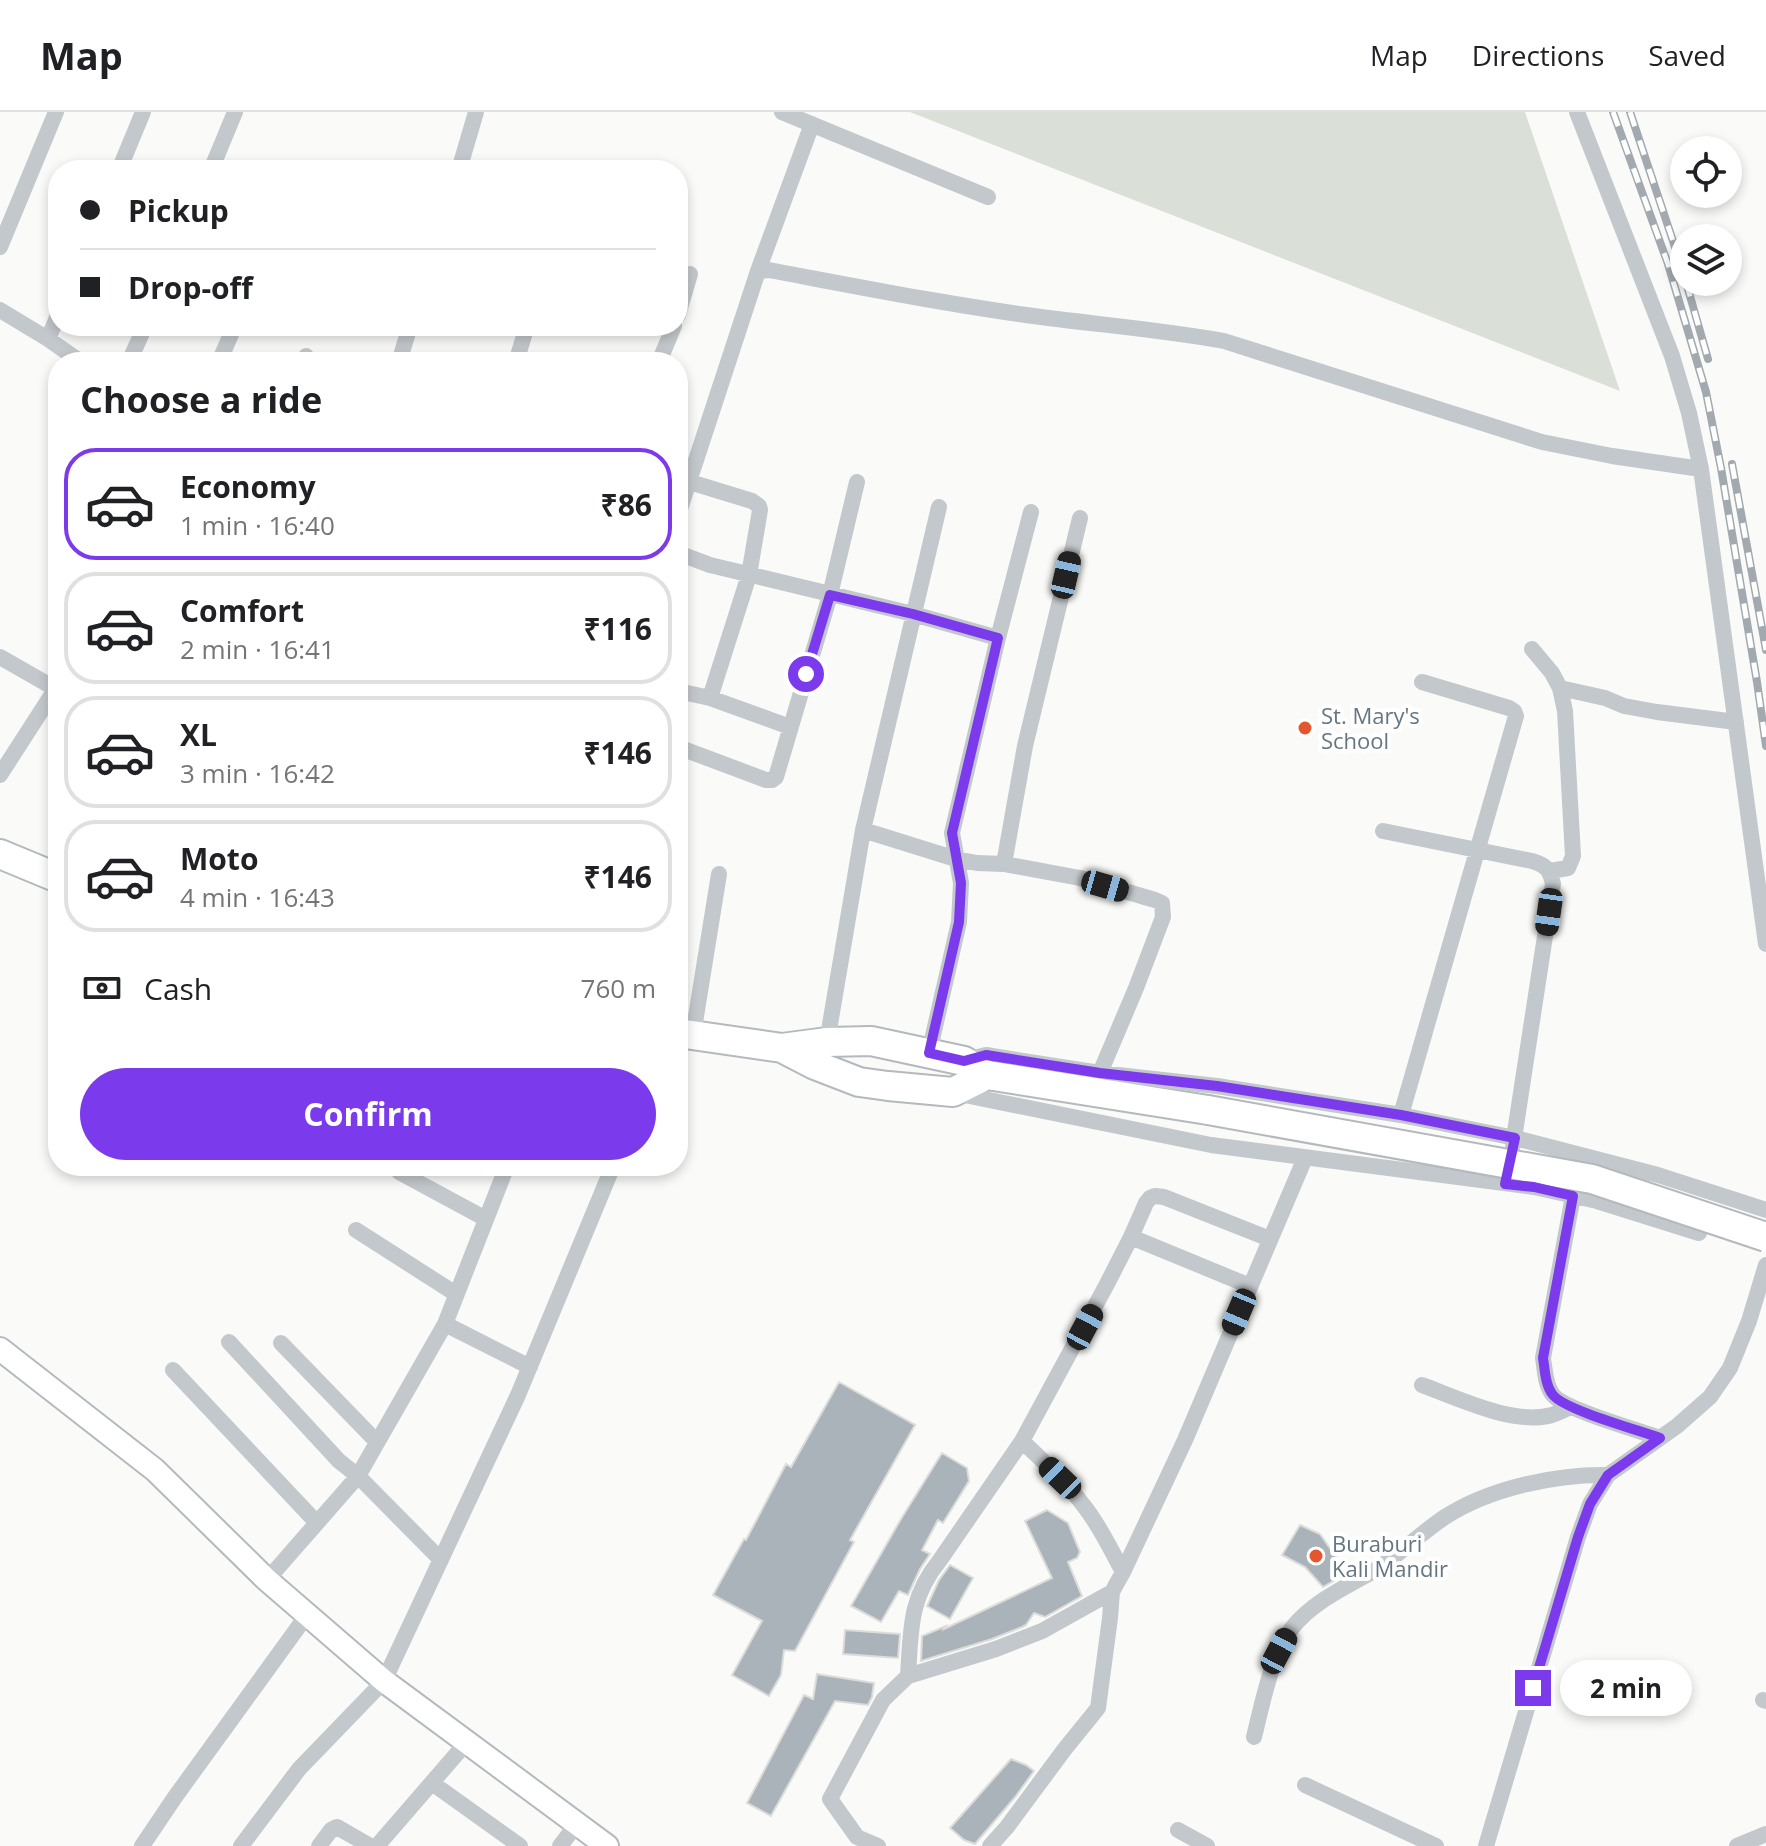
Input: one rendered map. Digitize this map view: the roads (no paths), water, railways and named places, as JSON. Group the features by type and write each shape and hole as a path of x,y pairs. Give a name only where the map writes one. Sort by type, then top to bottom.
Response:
{"highway":[{"path":"0,854 48,874"},
{"path":"688,1034 782,1048 827,1042 871,1041 893,1045 976,1068 1592,1179 1766,1237"},
{"path":"888,1086 902,1079 907,1062 893,1045"},
{"path":"782,1048 859,1082 888,1086 953,1092 976,1068"}],"main road":[{"path":"0,1349 155,1470 267,1580 384,1681 607,1846"}],"street":[{"path":"0,247 56,112"},
{"path":"123,160 143,112"},
{"path":"215,160 235,112"},
{"path":"462,160 476,112"},
{"path":"782,112 988,197"},
{"path":"1577,112 1672,356 1689,413 1701,469 1766,944"},
{"path":"688,466 812,124"},
{"path":"758,271 769,270 975,308 1190,334 1224,341 1542,442 1701,469"},
{"path":"688,281 690,274"},
{"path":"0,310 67,352"},
{"path":"688,482 752,501 760,510 749,575 710,698"},
{"path":"688,751 769,780 776,777 830,595 857,482"},
{"path":"827,1042 863,830 939,507"},
{"path":"929,1053 959,922 961,883 952,833 1031,512"},
{"path":"1004,864 1025,746 1080,518"},
{"path":"688,557 710,565 998,638"},
{"path":"1532,649 1560,688 1565,711 1573,856 1568,868 1550,871"},
{"path":"0,657 48,682"},
{"path":"1401,1115 1516,716 1509,708 1422,682"},
{"path":"1560,688 1605,698 1624,706 1736,722"},
{"path":"688,693 790,727"},
{"path":"0,775 48,701"},
{"path":"863,830 956,859 1080,878 1162,903 1163,917 1100,1073"},
{"path":"1383,831 1542,864 1550,871 1553,884 1515,1138 1505,1184"},
{"path":"688,1020 719,874"},
{"path":"976,1068 986,1055 1401,1115 1515,1138 1658,1175 1766,1210"},
{"path":"953,1092 1211,1145 1534,1187 1597,1201 1699,1233"},
{"path":"990,1846 1098,1708 1112,1592 1185,1440 1305,1158"},
{"path":"406,1176 486,1219"},
{"path":"267,1580 358,1476 445,1324 503,1176"},
{"path":"241,1846 299,1769 384,1681 530,1367 609,1176"},
{"path":"1573,1196 1543,1358 1545,1379 1553,1396 1570,1407 1660,1438"},
{"path":"908,1676 911,1630 918,1595 927,1576 1022,1441 1150,1198 1164,1197 1270,1239"},
{"path":"356,1230 456,1294"},
{"path":"1131,1237 1250,1286"},
{"path":"1486,1846 1590,1504 1608,1475 1677,1426 1710,1397 1730,1368 1749,1321 1766,1265"},
{"path":"445,1324 530,1367"},
{"path":"229,1342 339,1461 358,1476 441,1560"},
{"path":"281,1343 377,1442"},
{"path":"173,1370 317,1523"},
{"path":"1422,1385 1491,1411 1534,1418 1570,1407"},
{"path":"1022,1441 1085,1507 1123,1572"},
{"path":"1254,1737 1279,1651 1291,1628 1313,1606 1381,1566 1445,1517 1473,1501 1505,1490 1559,1479 1608,1475"},
{"path":"878,1846 857,1837 830,1799 883,1700 908,1676 996,1649 1042,1631 1112,1592"},
{"path":"142,1846 307,1615"},
{"path":"377,1846 467,1742"},
{"path":"432,1783 520,1846"},
{"path":"1305,1785 1436,1846"},
{"path":"560,1846 577,1824"},
{"path":"319,1846 337,1827 370,1846"},
{"path":"1178,1830 1207,1846"},
{"path":"1737,1846 1766,1834"}],"railway":[{"path":"1613,112 1668,264 1706,392 1766,746"},
{"path":"1630,112 1670,232"},
{"path":"1690,296 1708,359"},
{"path":"1732,464 1766,650"}],"place":[{"name":"St. Mary's School","path":"1305,728"},
{"name":"Buraburi Kali Mandir","path":"1316,1556"}]}
